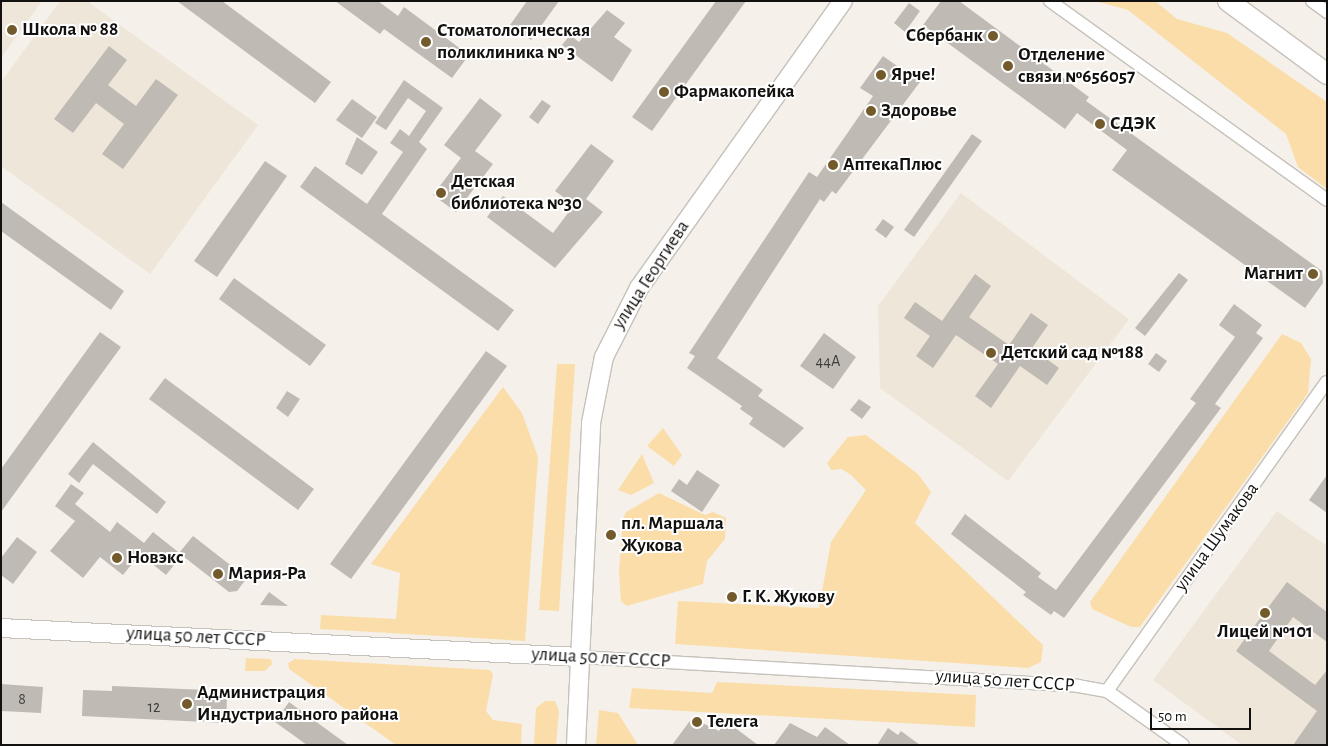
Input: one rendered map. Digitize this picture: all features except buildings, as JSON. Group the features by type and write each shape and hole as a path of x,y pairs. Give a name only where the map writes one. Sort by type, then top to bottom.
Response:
{"main road":[{"path":"1228,1 1327,74"}],"street":[{"name":"улица Георгиева","path":"576,745 591,423 604,357 639,288 843,1"},
{"path":"1050,1 1327,200"},
{"path":"1312,1 1327,12"},
{"name":"улица Шумакова","path":"1107,691 1327,382"},
{"name":"улица 50 лет СССР","path":"1,628 580,657 1107,691"},
{"path":"1107,691 1183,745"}],"shaded area":[{"name":"Школа № 88","path":"1,1 42,1 1,58"},
{"path":"60,1 87,1 258,125 150,274 1,166 1,82"},
{"path":"1095,1 1155,1 1177,19 1227,33 1327,102 1327,189 1298,167 1286,134 1128,10"},
{"name":"Детский сад №188","path":"961,193 1129,319 1008,481 880,388 878,306"},
{"path":"1282,334 1301,343 1311,359 1308,393 1140,627 1131,627 1092,609 1090,602"},
{"path":"557,364 575,364 559,611 539,610"},
{"path":"503,387 522,413 538,457 525,641 320,629 321,615 396,619 400,573 371,564"},
{"path":"663,428 682,455 674,466 647,446"},
{"path":"866,435 918,474 931,492 915,523 1043,645 1041,662 1028,668 675,644 678,601 819,608 831,542 866,490 842,469 831,470 827,463 848,437"},
{"path":"642,454 654,483 631,495 618,490"},
{"path":"659,493 705,515 713,512 726,518 725,539 707,561 703,584 627,606 621,601 619,572 623,519 626,512"},
{"name":"Лицей №101","path":"1277,511 1327,546 1327,745 1242,745 1153,680"},
{"path":"246,658 271,659 272,664 265,671 245,671"},
{"path":"295,659 490,670 493,675 486,711 493,720 522,724 521,745 396,745 289,669 288,663"},
{"path":"717,682 976,695 975,727 629,708 632,688 712,693"},
{"path":"545,701 555,701 559,711 556,745 534,745 536,708"},
{"path":"599,710 618,713 638,745 596,745"}],"place":[{"name":"Школа № 88","path":"12,30"},
{"name":"Сбербанк","path":"993,36"},
{"name":"Стоматологическая поликлиника № 3","path":"426,42"},
{"name":"Отделение связи №656057","path":"1008,66"},
{"name":"Ярче!","path":"881,75"},
{"name":"Фармакопейка","path":"664,92"},
{"name":"Здоровье","path":"871,111"},
{"name":"СДЭК","path":"1100,124"},
{"name":"АптекаПлюс","path":"833,165"},
{"name":"Детская библиотека №30","path":"441,193"},
{"name":"Магнит","path":"1313,274"},
{"name":"Детский сад №188","path":"991,353"},
{"name":"пл. Маршала Жукова","path":"611,535"},
{"name":"Новэкс","path":"117,558"},
{"name":"Мария-Ра","path":"218,574"},
{"name":"Г. К. Жукову","path":"732,597"},
{"name":"Лицей №101","path":"1265,613"},
{"name":"Администрация Индустриального района","path":"187,704"},
{"name":"Телега","path":"697,722"}]}
